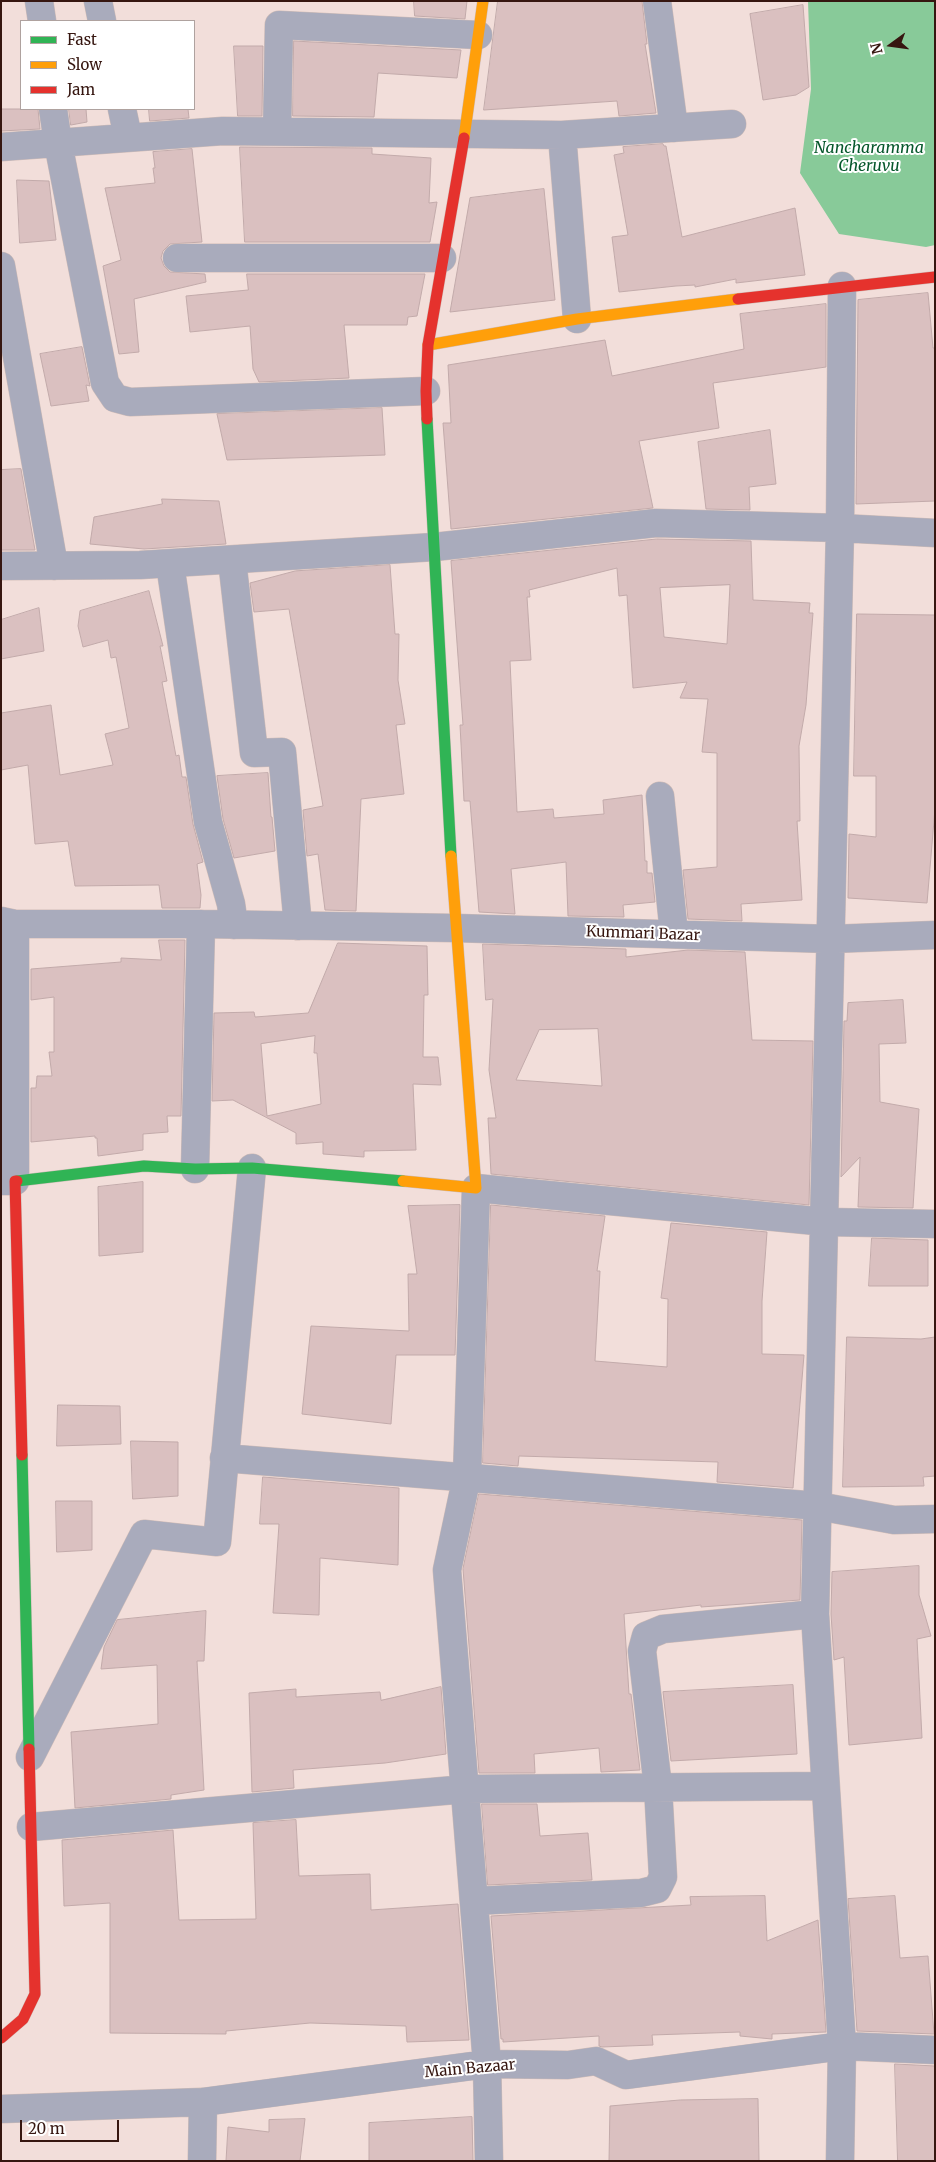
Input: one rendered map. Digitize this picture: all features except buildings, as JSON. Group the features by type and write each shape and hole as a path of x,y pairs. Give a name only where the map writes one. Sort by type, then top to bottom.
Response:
{"street":[{"path":"39,1 42,20"},
{"path":"98,1 102,20"},
{"path":"483,1 465,134 428,345 426,391 455,928 476,1188 467,1476 447,1570 487,2064 489,2161"},
{"path":"657,1 674,128"},
{"path":"277,131 279,25 478,35"},
{"path":"53,110 105,383 115,398 130,402 426,391"},
{"path":"122,110 128,137"},
{"path":"1,147 223,130 562,135 732,124"},
{"path":"562,135 577,319"},
{"path":"177,258 442,258"},
{"path":"1,266 54,566"},
{"path":"428,345 577,319 842,286 935,277"},
{"path":"840,2161 842,2046 815,1614 826,1222 840,528 842,286"},
{"path":"1,566 170,564 434,547 656,523 840,528 935,533"},
{"path":"232,560 254,753 282,752 298,926"},
{"path":"170,564 208,822 231,904 234,925"},
{"path":"660,796 674,934"},
{"path":"1,2038 21,2024 30,2011 35,1994 30,1757 9,1231 8,923"},
{"name":"Kummari Bazar","path":"8,923 455,928 831,939 935,935"},
{"path":"195,1169 201,924"},
{"path":"8,1181 144,1166 195,1169 252,1168 826,1222 935,1224"},
{"path":"30,1757 144,1534 217,1542 252,1168"},
{"path":"224,1458 467,1476 818,1506 894,1520 935,1518"},
{"path":"474,1901 641,1893 657,1889 663,1877 658,1787 642,1650 646,1636 663,1629 815,1614"},
{"path":"32,1827 466,1789 825,1786"},
{"name":"Main Bazaar","path":"1,2109 203,2102 487,2064 568,2065 596,2061 626,2075 842,2046 935,2050"},
{"path":"202,2161 203,2102"}],"water":[{"name":"Nancharamma Cheruvu","path":"808,1 935,1 935,245 926,247 839,234 800,173 811,89"}],"traffic: fast":[{"path":"427,419 451,856"},
{"path":"17,1181 144,1166 195,1169 252,1168 403,1181"},
{"path":"22,1455 29,1749"}],"traffic: slow":[{"path":"464,138 483,1"},
{"path":"428,345 577,319 738,299"},
{"path":"403,1181 476,1188 451,856"}],"traffic: jam":[{"path":"427,419 428,345 464,138"},
{"path":"738,299 935,277"},
{"path":"17,1181 15,1181 22,1455"},
{"path":"1,2038 23,2019 35,1994 29,1749"}]}
